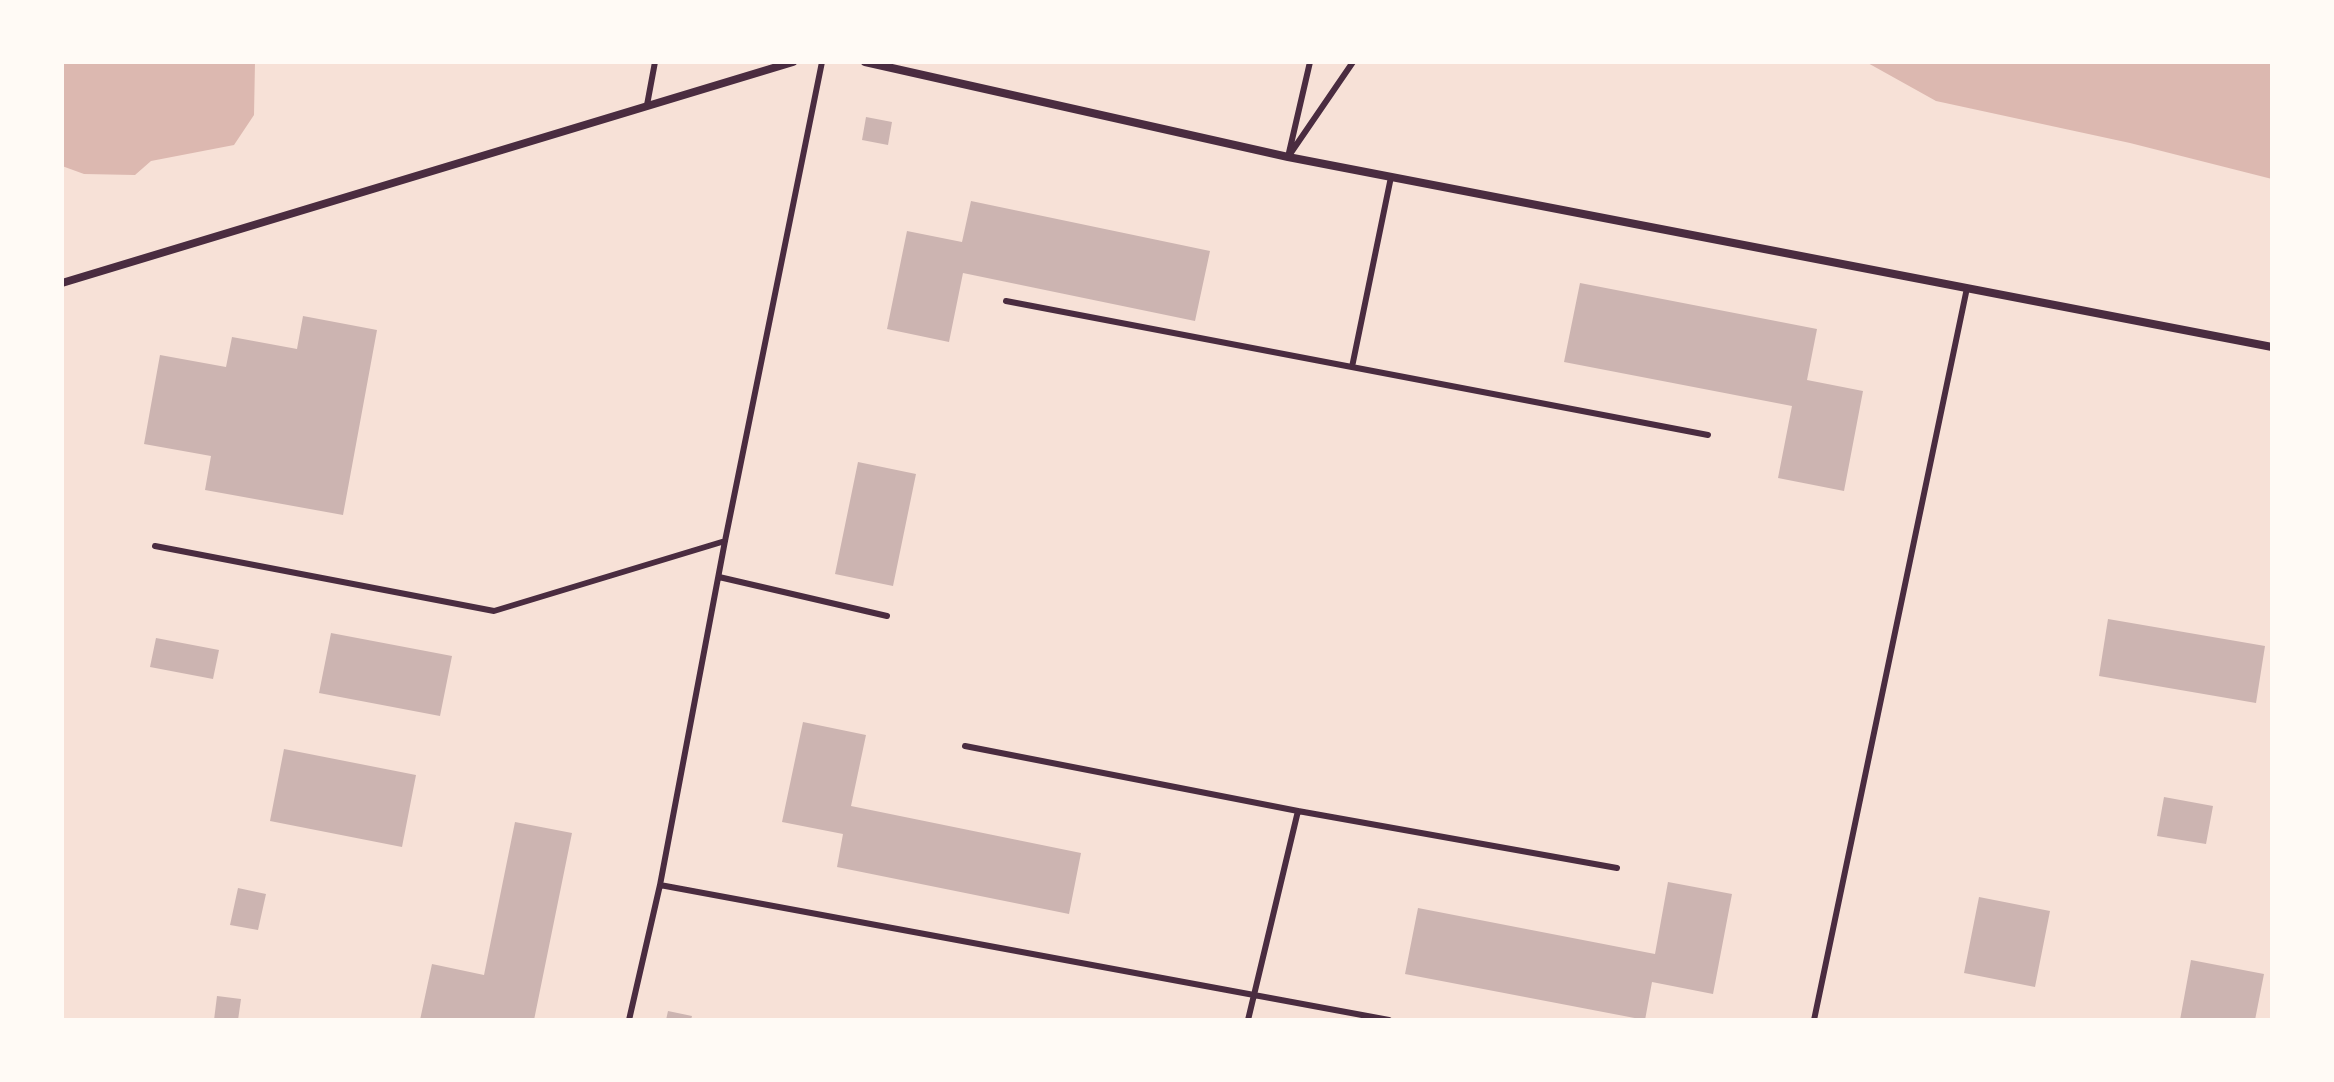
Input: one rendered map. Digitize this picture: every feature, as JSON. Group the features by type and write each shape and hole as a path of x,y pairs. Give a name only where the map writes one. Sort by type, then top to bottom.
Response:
{"street":[{"path":"62,283 793,62"},
{"path":"865,62 1288,157 2272,347"}],"lane":[{"path":"647,105 655,62"},
{"path":"629,1020 660,885 725,541 822,62"},
{"path":"1288,157 1310,62"},
{"path":"1288,157 1353,62"},
{"path":"1352,367 1391,177"},
{"path":"1814,1020 1967,288"},
{"path":"1006,301 1708,435"},
{"path":"155,546 494,611 725,541"},
{"path":"719,577 887,616"},
{"path":"965,746 1298,811 1617,868"},
{"path":"1248,1020 1298,811"},
{"path":"660,885 1389,1020"}],"shaded area":[{"path":"62,62 255,62 254,115 234,145 151,161 135,175 84,174 62,166"},
{"path":"1866,62 2272,62 2272,179 2130,143 1936,101"}],"building":[{"path":"866,117 892,122 888,145 862,140"},
{"path":"971,201 1210,251 1195,321 963,273 949,342 887,329 907,231 962,242"},
{"path":"1580,283 1817,329 1807,380 1863,391 1844,491 1778,478 1792,406 1564,362"},
{"path":"303,316 377,330 343,515 205,490 211,456 144,444 160,355 226,367 232,337 297,349"},
{"path":"858,462 916,474 893,586 835,574"},
{"path":"2108,619 2265,646 2256,703 2099,676"},
{"path":"331,633 452,656 440,716 319,693"},
{"path":"156,638 219,650 213,679 150,667"},
{"path":"803,722 866,735 851,806 1081,853 1069,914 837,867 843,834 782,822"},
{"path":"284,749 416,775 402,847 270,821"},
{"path":"2164,797 2213,806 2206,844 2157,836"},
{"path":"515,822 572,833 534,1020 420,1020 432,964 484,975"},
{"path":"1668,882 1732,894 1713,994 1652,982 1645,1020 1405,974 1418,908 1655,954"},
{"path":"238,888 266,894 258,930 230,925"},
{"path":"1979,897 2050,911 2035,987 1964,973"},
{"path":"2191,960 2264,974 2255,1020 2180,1020"},
{"path":"217,996 241,999 238,1020 214,1020"},
{"path":"668,1011 692,1016 691,1020 666,1020"}]}
